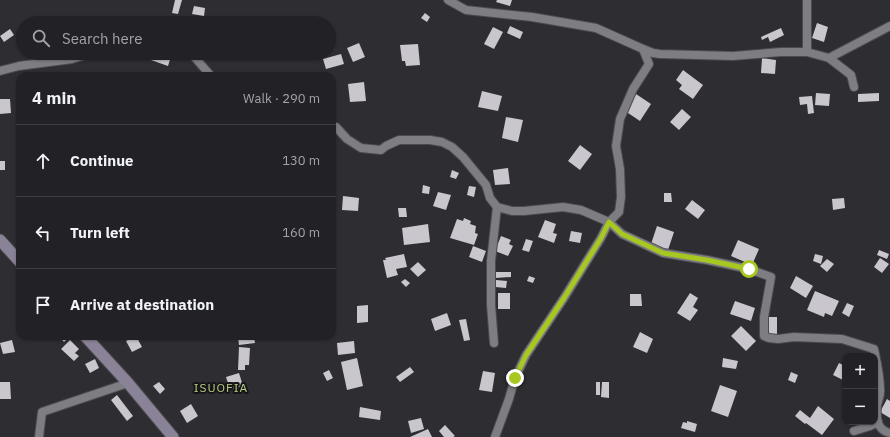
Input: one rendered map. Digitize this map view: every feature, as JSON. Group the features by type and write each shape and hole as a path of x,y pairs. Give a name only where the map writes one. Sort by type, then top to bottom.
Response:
{"main road":[{"path":"0,240 16,258"},
{"path":"89,340 128,383 173,437"}],"street":[{"path":"448,0 466,10 596,28 653,53 732,56 781,52 807,52 829,58 851,75 854,87"},
{"path":"807,0 807,52"},
{"path":"829,58 890,26"},
{"path":"495,437 515,378 526,355 564,298 601,238 609,222 618,212 621,197 620,169 616,146 620,119 633,89 649,64 643,49"},
{"path":"0,71 19,66 64,60"},
{"path":"197,60 208,72"},
{"path":"336,127 347,139 361,148 381,150 399,140 430,140 442,142 452,147 463,157 486,184 490,198 497,207 512,211 563,207 581,210 609,222 622,234 663,253 749,269 770,277 764,317 764,336 778,339 794,337 842,339 874,349 879,371 880,392 878,401"},
{"path":"494,343 491,305 491,261 497,207"},
{"path":"39,437 42,412 128,383"},
{"path":"878,422 880,427 886,432 890,433"},
{"path":"854,431 872,425"}],"building":[{"path":"175,0 182,0 178,14 172,13"},
{"path":"497,0 512,0 510,6 496,2"},
{"path":"194,6 205,8 204,16 192,14"},
{"path":"425,13 430,17 427,22 421,18"},
{"path":"817,23 828,27 824,42 812,38"},
{"path":"510,26 523,32 520,39 507,33"},
{"path":"493,27 503,32 494,49 484,44"},
{"path":"781,28 784,35 770,42 768,37 762,40 761,37"},
{"path":"10,29 14,35 4,42 0,36"},
{"path":"359,43 365,57 353,62 347,48"},
{"path":"418,44 420,65 406,66 405,61 402,61 400,45"},
{"path":"341,54 344,64 326,69 323,60 336,60 336,55"},
{"path":"762,58 776,60 775,74 761,73"},
{"path":"151,60 170,60 168,66"},
{"path":"683,70 703,85 693,99 679,89 682,85 676,80"},
{"path":"364,82 366,101 350,102 348,84"},
{"path":"482,91 502,96 498,111 478,107"},
{"path":"816,93 830,94 829,106 815,105"},
{"path":"879,93 879,101 858,102 858,94"},
{"path":"636,94 651,104 640,121 625,111"},
{"path":"812,96 814,113 808,114 807,104 800,105 799,97"},
{"path":"0,99 10,99 11,113 0,114"},
{"path":"682,109 691,117 679,130 670,122"},
{"path":"506,117 523,120 518,142 502,138"},
{"path":"580,145 592,154 580,170 568,161"},
{"path":"0,161 5,161 5,170 0,170"},
{"path":"508,168 510,184 495,185 493,170"},
{"path":"452,170 459,173 456,179 450,177"},
{"path":"423,185 430,187 429,194 422,193"},
{"path":"469,186 476,187 474,197 467,195"},
{"path":"438,192 451,195 446,210 433,206"},
{"path":"664,193 671,193 672,202 664,202"},
{"path":"343,196 359,198 358,211 342,210"},
{"path":"844,198 845,208 833,210 832,199"},
{"path":"692,200 705,210 698,219 685,209"},
{"path":"398,208 406,208 407,217 399,217"},
{"path":"464,218 471,221 470,224 476,226 475,233 478,234 474,245 450,238 457,219 463,221"},
{"path":"545,220 556,224 553,233 557,234 554,243 538,237"},
{"path":"428,224 430,242 404,245 402,228"},
{"path":"657,226 674,232 668,250 651,244"},
{"path":"571,231 582,233 580,243 569,241"},
{"path":"501,236 511,240 509,244 513,246 508,256 495,251"},
{"path":"526,239 533,241 529,252 522,250"},
{"path":"738,240 759,249 752,265 731,256"},
{"path":"473,246 486,251 482,262 469,257"},
{"path":"879,250 889,254 887,259 877,255"},
{"path":"404,254 407,267 396,269 398,275 387,278 383,260 386,260 385,258"},
{"path":"815,254 823,256 821,264 813,261"},
{"path":"880,258 889,264 882,273 874,267"},
{"path":"827,259 834,264 827,272 820,266"},
{"path":"418,262 426,270 418,277 410,269"},
{"path":"495,272 511,272 511,277 495,278"},
{"path":"529,276 535,278 533,283 527,281"},
{"path":"796,276 813,286 806,298 790,288"},
{"path":"405,279 410,283 406,287 401,282"},
{"path":"496,280 507,281 506,288 495,287"},
{"path":"815,291 839,301 832,316 825,313 824,317 807,310"},
{"path":"498,293 510,293 510,309 498,309"},
{"path":"690,293 698,298 693,307 698,310 690,321 677,313"},
{"path":"630,294 641,294 642,306 630,306"},
{"path":"735,301 755,308 751,321 730,314"},
{"path":"847,303 854,306 849,317 842,313"},
{"path":"368,305 368,322 357,323 357,306"},
{"path":"447,313 451,325 435,331 431,319"},
{"path":"769,317 777,317 777,334 769,334"},
{"path":"466,319 470,340 464,341 459,320"},
{"path":"741,326 756,341 746,351 731,336"},
{"path":"640,332 653,339 647,353 633,347"},
{"path":"12,340 15,352 3,354 0,343"},
{"path":"70,340 79,349 75,353 79,356 74,361 61,349"},
{"path":"138,340 142,347 132,352 126,341"},
{"path":"238,340 255,340 255,343 239,345"},
{"path":"354,341 355,353 338,355 337,343"},
{"path":"239,347 250,348 249,365 245,365 245,370 238,370"},
{"path":"357,358 363,386 347,390 341,362"},
{"path":"723,358 738,361 736,369 722,367"},
{"path":"95,359 99,368 90,373 85,364"},
{"path":"839,363 842,364 842,380 833,375"},
{"path":"410,367 414,372 400,382 396,377"},
{"path":"329,370 333,378 327,381 323,373"},
{"path":"483,371 495,373 492,392 479,390"},
{"path":"791,372 798,375 795,383 788,380"},
{"path":"239,373 243,386 230,390 226,377"},
{"path":"0,382 10,382 11,399 0,399"},
{"path":"159,382 165,389 160,394 153,386"},
{"path":"596,382 600,382 600,395 596,395"},
{"path":"602,382 609,382 609,398 601,397"},
{"path":"720,385 737,391 728,417 711,411"},
{"path":"117,395 133,416 127,421 111,400"},
{"path":"887,399 890,401 890,418 880,412"},
{"path":"191,404 198,416 187,423 180,411"},
{"path":"818,406 834,419 822,435 795,416 800,410 810,418"},
{"path":"360,407 381,411 380,420 359,417"},
{"path":"421,418 424,429 411,433 408,421"},
{"path":"687,421 697,424 695,432 681,428 683,422 687,423"},
{"path":"445,425 455,436 444,437 439,431"},
{"path":"428,429 432,437 410,437"}],"district":[{"name":"ISUOFIA","path":"221,387"}],"route":[{"path":"515,378 526,355 564,298 601,238 609,222 622,234 663,253 749,269"}]}
